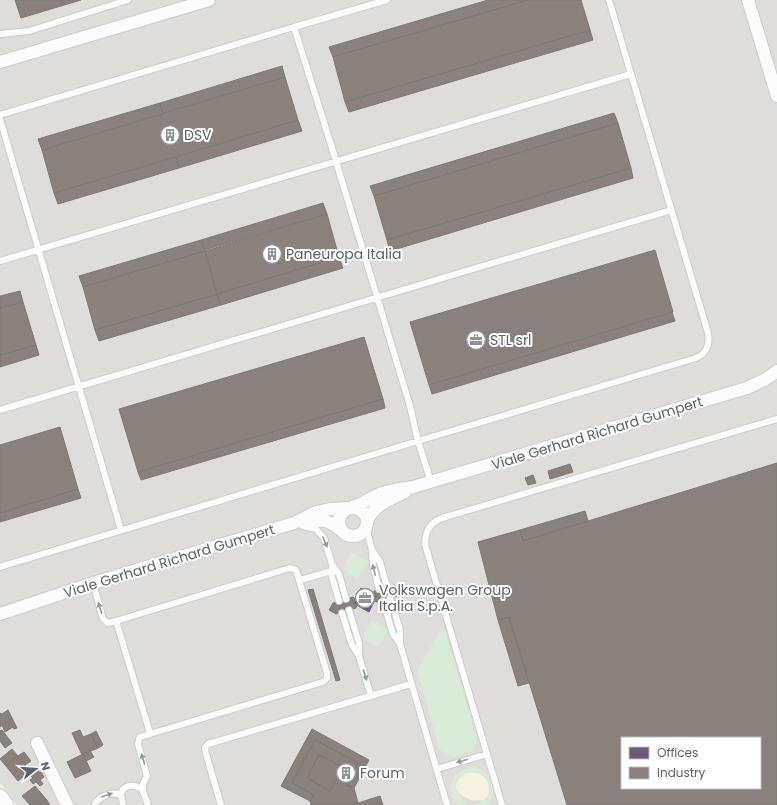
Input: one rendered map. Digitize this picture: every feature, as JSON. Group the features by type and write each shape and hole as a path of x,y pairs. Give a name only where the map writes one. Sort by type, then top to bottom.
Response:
{"street":[{"path":"748,0 777,96"},
{"path":"0,62 205,1"},
{"name":"Viale Gerhard Richard Gumpert","path":"0,614 43,598 294,523 316,512 350,508 392,490 413,487 431,482 747,388 766,379 777,371"},
{"name":"Viale Gerhard Richard Gumpert","path":"366,525 372,512 378,505 413,487"},
{"path":"357,508 364,513 366,525 363,531 355,536 345,534 339,527 339,518 344,510 357,508"},
{"name":"Viale Gerhard Richard Gumpert","path":"294,523 317,521 329,522 342,530"},
{"name":"Viale Gerhard Richard Gumpert","path":"0,606 43,598"},
{"path":"37,743 67,805"},
{"path":"0,797 6,805"}],"lane":[{"path":"0,34 29,31 128,0"},
{"path":"0,115 387,0"},
{"path":"0,567 696,358 703,353 708,345 708,333 609,0"},
{"path":"294,27 410,406 418,441 431,482"},
{"path":"0,262 631,74"},
{"path":"0,119 121,530"},
{"path":"0,410 671,210"},
{"path":"502,805 426,548 425,538 430,526 442,518 777,418"},
{"path":"294,523 312,527 319,532 326,542 332,567 332,577 339,601"},
{"path":"366,525 372,550 373,565 380,589"},
{"path":"372,550 380,562 387,586"},
{"path":"300,580 332,567"},
{"path":"332,567 339,574 346,600"},
{"path":"92,583 103,618 108,623 290,568 296,570 327,673 325,680 140,737 138,742 148,776 143,784 143,792 148,805"},
{"path":"390,598 400,630 400,644 411,684 447,805"},
{"path":"383,600 393,634 400,644"},
{"path":"349,610 359,643 359,656"},
{"path":"342,613 352,645 359,656 371,696"},
{"path":"116,621 150,733"},
{"path":"221,805 206,754 205,748 208,744 411,684"},
{"path":"436,769 487,754"},
{"path":"123,802 122,791 129,786 137,786 143,792"},
{"path":"95,805 99,798 112,794 118,794 123,802"}],"shaded area":[{"path":"0,0 777,0 777,805 17,805 0,783"}],"green space":[{"path":"351,552 368,561 358,579 342,569"},
{"path":"372,620 388,630 379,647 362,638"},
{"path":"443,625 477,740 475,747 470,752 454,757 446,756 439,748 417,671"},
{"path":"473,767 485,772 492,782 494,787 491,799 487,805 475,805 483,801 487,795 488,788 486,781 482,776 470,772 462,776 456,789 464,803 469,805 458,805 451,793 452,781 460,772"}],"sand":[{"path":"467,773 479,774 487,781 489,791 484,800 471,800 464,797 456,789 456,783"}],"building: Offices":[{"path":"361,588 377,596 369,612 353,603"}],"building: Industry":[{"path":"15,0 81,0 21,18"},
{"path":"488,0 528,0 333,57 329,47"},
{"path":"528,0 581,0 590,30 345,102 333,57"},
{"path":"590,30 593,40 349,112 345,102"},
{"path":"282,66 285,77 163,113 160,103"},
{"name":"DSV","path":"285,77 298,120 54,193 42,150"},
{"path":"160,103 163,114 42,150 38,139"},
{"path":"614,113 618,123 374,196 370,186"},
{"path":"298,120 302,131 179,168 176,157"},
{"path":"618,123 631,168 387,240 374,196"},
{"path":"176,157 179,168 58,204 54,193"},
{"path":"631,168 633,178 390,251 387,240"},
{"path":"323,203 327,214 204,250 201,240"},
{"name":"Paneuropa Italia","path":"327,214 339,257 217,294 205,251"},
{"path":"201,240 205,251 83,287 79,276"},
{"path":"655,250 673,312 429,385 410,322"},
{"path":"205,251 217,294 95,330 83,287"},
{"path":"339,257 343,268 221,305 217,294"},
{"path":"20,291 23,302 0,308 0,296"},
{"path":"217,294 221,305 99,341 95,330"},
{"path":"23,302 36,345 0,355 0,308"},
{"path":"672,312 675,321 432,394 429,385"},
{"path":"364,337 383,399 138,472 119,409"},
{"path":"36,345 39,355 0,367 0,355"},
{"path":"383,399 385,408 141,480 138,472"},
{"path":"60,427 78,489 0,513 0,445"},
{"path":"777,463 777,805 567,805 509,617 498,620 478,542 520,530 523,541"},
{"path":"570,464 573,472 550,479 548,471"},
{"path":"533,475 536,483 528,485 525,478"},
{"path":"78,489 81,498 0,522 0,513"},
{"path":"585,511 588,521 523,541 520,530"},
{"path":"394,585 401,589 397,596 377,602 374,601 377,596 372,594 374,591"},
{"path":"313,589 340,680 336,681 308,590"},
{"path":"353,597 355,599 353,603 357,605 356,608 336,614 329,610 333,603"},
{"path":"509,617 529,683 518,686 498,620"},
{"path":"8,710 12,718 0,727 0,713 2,714"},
{"path":"12,718 17,728 14,729 13,727 5,732 2,725"},
{"path":"312,729 369,760 354,788 346,785 358,763 315,740 292,783 314,795 310,801 281,786"},
{"path":"2,730 12,743 5,748 0,741 0,731"},
{"path":"80,730 83,737 91,734 98,748 82,755 72,733"},
{"path":"96,731 103,745 98,748 91,734"},
{"name":"Forum","path":"315,740 358,763 346,785 354,788 358,803 352,805 311,805 310,801 314,795 292,783","holes":["319,755 343,767 330,791 307,778"]},
{"path":"12,749 18,756 6,766 0,759"},
{"path":"90,751 94,757 86,761 83,754"},
{"path":"24,752 31,761 25,765 18,756"},
{"path":"83,754 91,771 75,778 67,762"},
{"path":"319,755 343,767 330,791 307,778"},
{"path":"18,756 30,771 18,781 6,766"},
{"path":"36,768 40,773 33,778 29,774"},
{"path":"41,772 44,777 40,780 43,784 40,786 36,782 33,784 30,780"},
{"path":"35,786 46,799 39,805 30,805 22,796"},
{"path":"380,796 383,805 352,805 358,803"},
{"path":"46,799 50,805 39,805"}],"place":[{"name":"DSV","path":"170,135"},
{"name":"Paneuropa Italia","path":"272,254"},
{"name":"STL srl","path":"476,340"},
{"name":"Volkswagen Group Italia S.p.A.","path":"365,598"},
{"name":"Forum","path":"346,773"}]}
